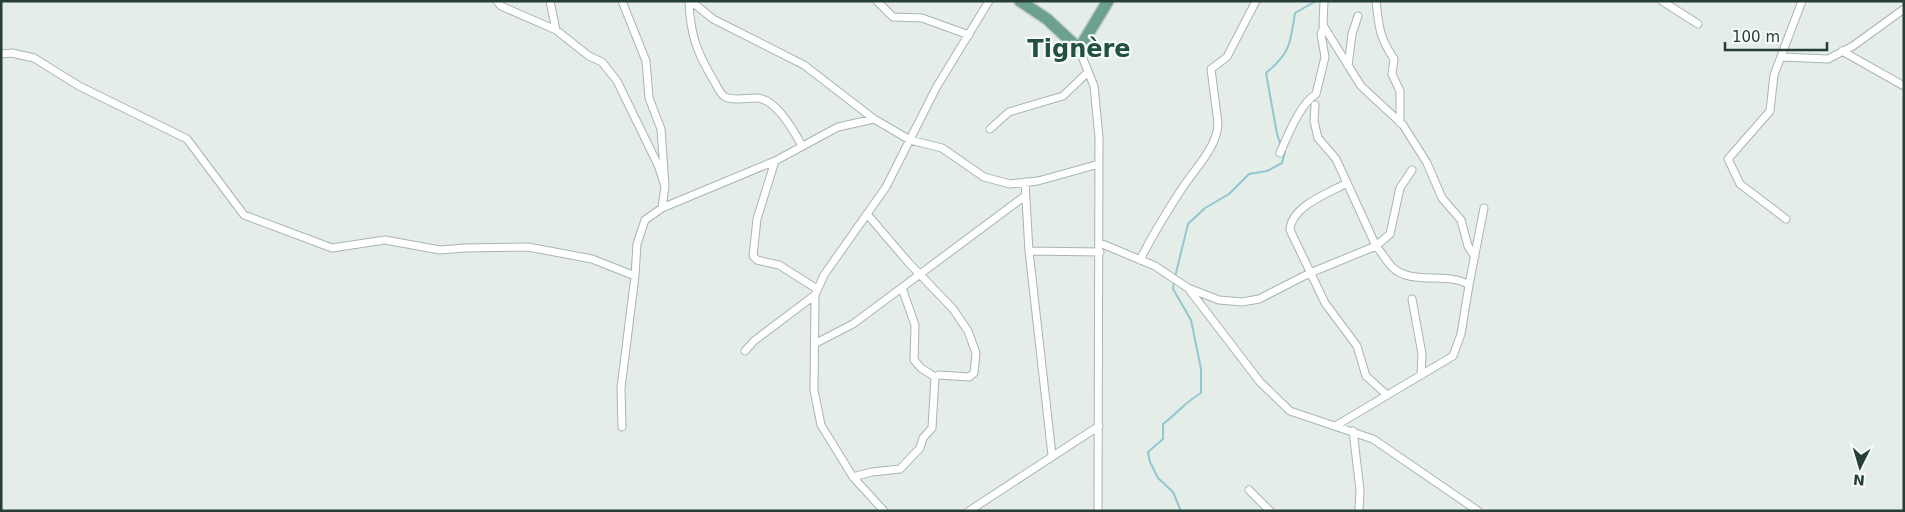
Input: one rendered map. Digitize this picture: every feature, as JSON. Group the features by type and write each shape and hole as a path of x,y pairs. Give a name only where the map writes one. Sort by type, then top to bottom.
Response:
{"main road":[{"path":"1020,1 1047,19 1079,49 1111,2"}],"street":[{"path":"497,1 501,6 556,30 589,56 602,62 616,81 658,165 665,186"},
{"path":"550,1 556,30"},
{"path":"622,1 646,61 649,98 661,129 665,186 662,208"},
{"path":"690,1 713,20 804,65 874,119 910,140 942,148 984,177 997,182 1038,181 1099,164"},
{"path":"690,1 690,26 699,56 721,93 733,98 762,99 786,119 802,146"},
{"path":"877,1 893,17 922,18 969,35"},
{"path":"884,511 853,477 821,425 814,390 816,292 824,275 886,187 936,88 989,1"},
{"path":"1140,260 1152,236 1205,156 1217,132 1217,110 1211,69 1227,57 1256,1"},
{"path":"1280,153 1292,126 1308,99 1316,94 1325,57 1321,34 1324,27 1324,1"},
{"path":"1376,1 1378,27 1382,41 1394,59 1392,74 1400,90 1400,123"},
{"path":"1662,1 1698,24"},
{"path":"1786,220 1740,184 1728,160 1770,110 1774,75 1802,1"},
{"path":"1782,57 1828,59 1872,33 1904,9"},
{"path":"1348,66 1352,34 1358,16"},
{"path":"1324,27 1361,86 1400,123 1427,163 1442,198 1461,220 1468,246 1475,257"},
{"path":"1079,49 1094,86 1099,164 1098,511"},
{"path":"1842,51 1904,86"},
{"path":"1,54 12,53 34,58 79,86 187,139 244,215 332,248 385,240 440,250 528,247 592,259 635,276"},
{"path":"990,129 1009,112 1063,96 1088,72"},
{"path":"1315,105 1314,121 1318,138 1336,160 1376,246 1393,268 1403,273 1423,278 1460,279 1469,285"},
{"path":"622,427 621,388 635,276 637,244 645,220 662,208 775,161 838,127 874,119"},
{"path":"775,161 757,219 754,256 757,260 780,265 816,292"},
{"path":"1100,243 1154,266 1188,288 1219,300 1242,302 1259,299 1310,273 1376,246 1390,234 1400,188 1412,170"},
{"path":"1024,182 1029,251 1052,455"},
{"path":"1347,183 1308,205 1290,221 1293,241 1325,303 1357,346 1366,376 1387,395"},
{"path":"816,343 853,324 1026,196"},
{"path":"1337,426 1452,356 1461,334 1484,208"},
{"path":"867,214 953,309 971,336 976,352 974,373 965,377 940,375 935,377"},
{"path":"1029,251 1100,252"},
{"path":"902,288 915,325 914,360 921,368 935,377"},
{"path":"1188,288 1260,382 1290,411 1373,439 1478,511"},
{"path":"745,351 754,341 816,292"},
{"path":"1412,299 1422,354 1421,375"},
{"path":"853,477 872,472 900,469 916,452 923,438 932,428 935,377"},
{"path":"969,511 1099,426"},
{"path":"1353,431 1360,490 1359,511"},
{"path":"1249,490 1270,511"}],"waterway":[{"path":"1281,146 1277,134 1266,73 1280,59 1288,47 1295,13 1316,1"},
{"path":"1175,277 1188,224 1205,208 1229,194 1249,174 1267,171 1282,163 1284,150"},
{"path":"1174,281 1173,289 1191,320 1201,369 1201,393 1190,400 1163,424 1163,439 1148,452 1150,462 1158,478 1173,492 1181,511"}],"district":[{"name":"Tignère","path":"1079,49"}]}
